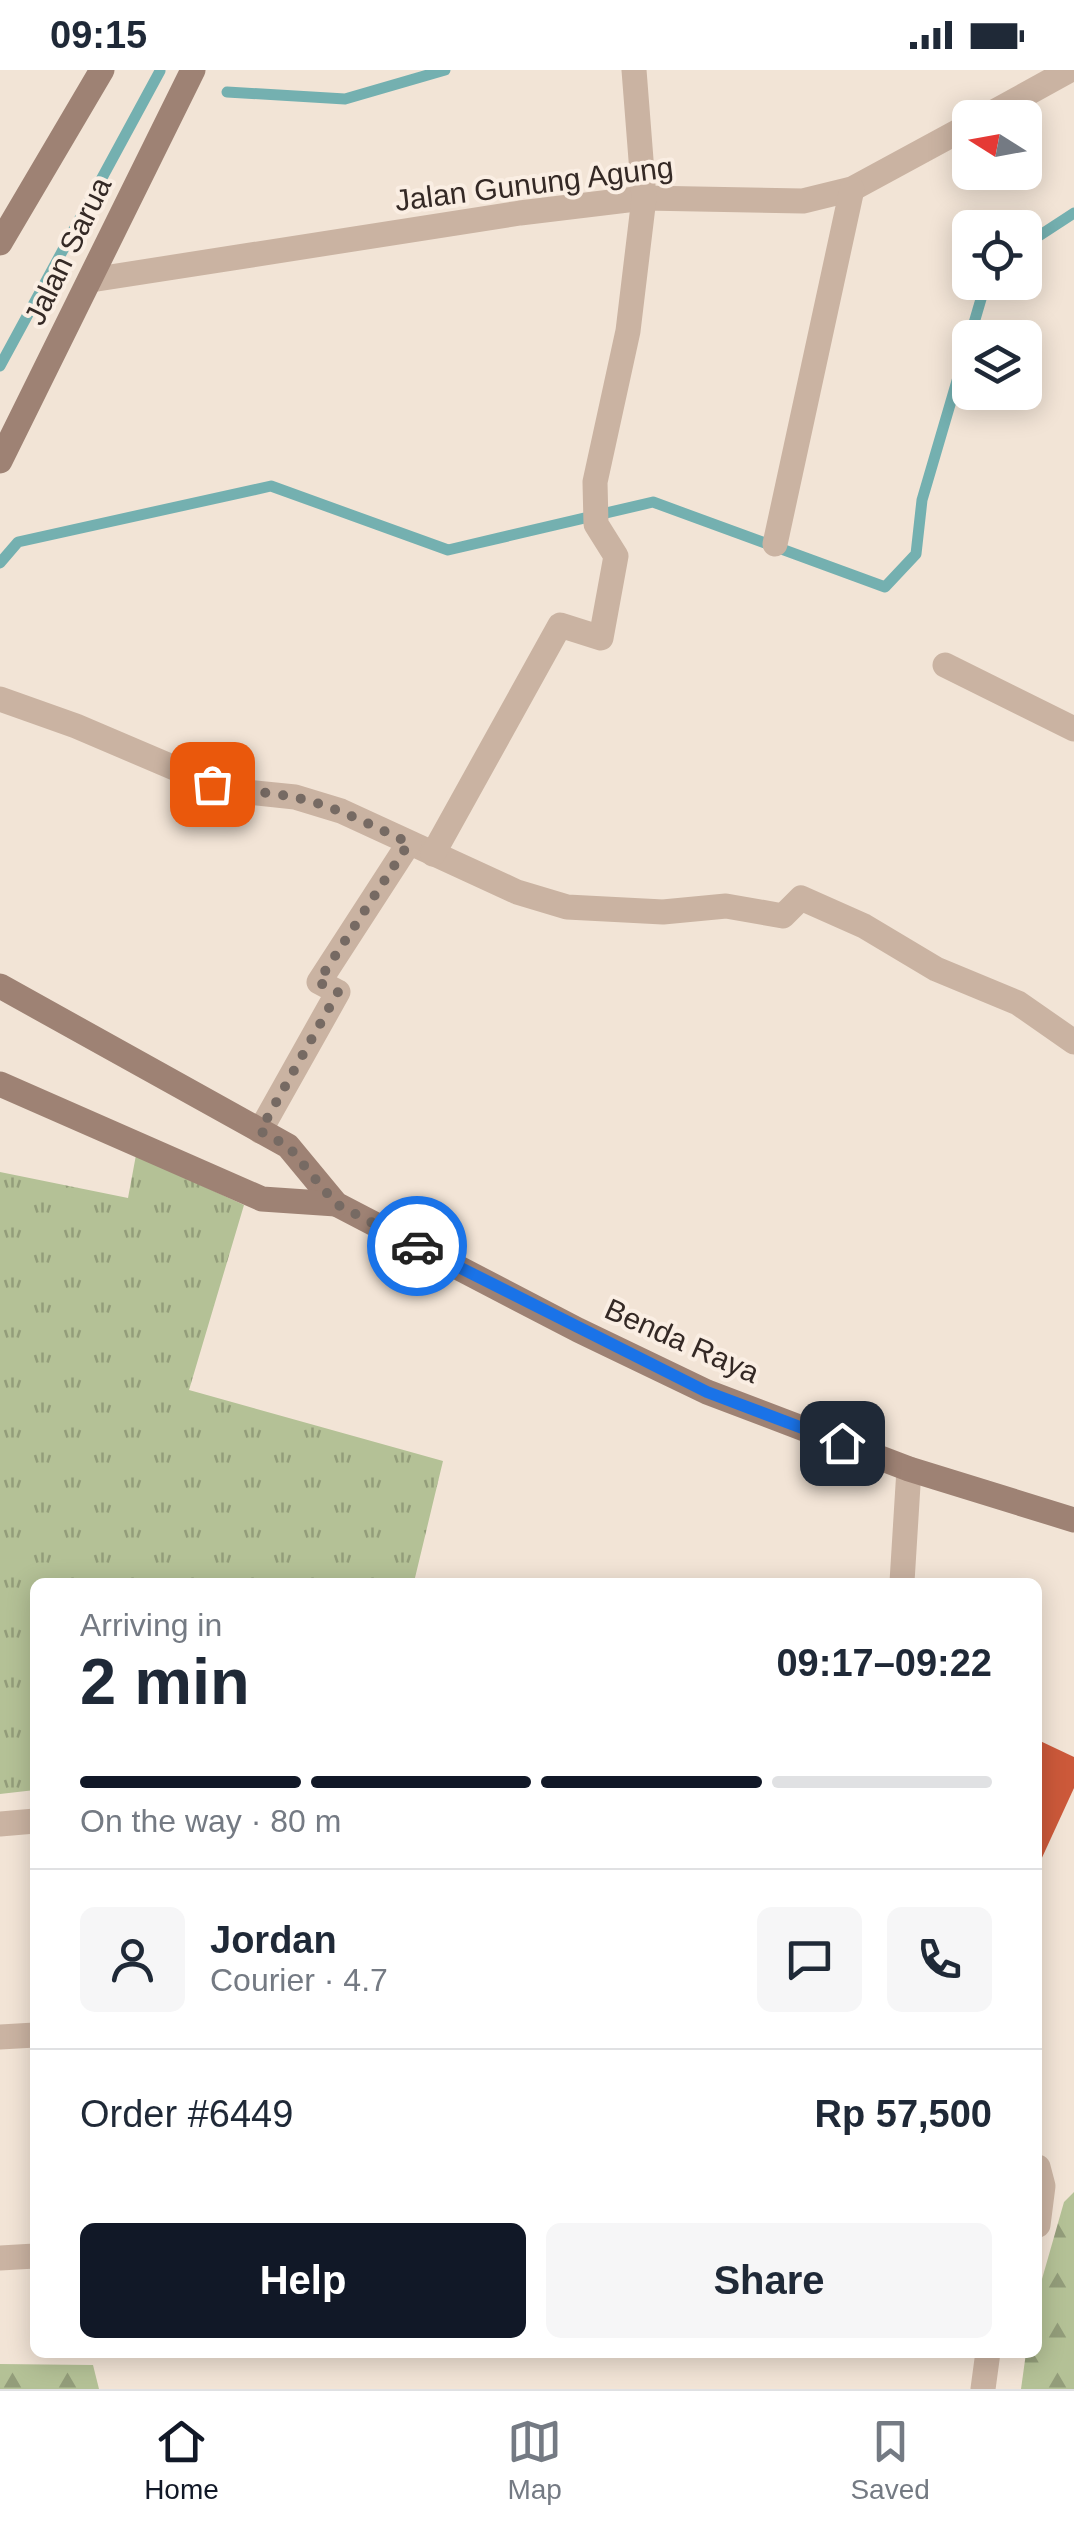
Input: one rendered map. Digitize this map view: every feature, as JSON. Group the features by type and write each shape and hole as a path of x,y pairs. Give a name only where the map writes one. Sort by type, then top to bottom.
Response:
{"street":[{"name":"Jalan Sarua","path":"0,243 102,70"},
{"name":"Jalan Sarua","path":"0,460 193,70"},
{"path":"433,854 560,625 600,638 616,556 596,524 595,482 628,331 644,198 634,70"},
{"path":"1016,100 1070,70"},
{"name":"Jalan Gunung Agung","path":"92,280 520,213 644,198 803,202 852,188 952,135"},
{"path":"775,544 852,188"},
{"path":"946,666 1074,728"},
{"path":"0,699 76,726 212,784 296,797 340,811 517,892 568,907 663,912 726,906 783,916 801,898 864,926 936,969 1018,1004 1074,1042"},
{"path":"260,1131 338,992 318,982 409,843"},
{"name":"Benda Raya","path":"0,986 288,1146 336,1204 578,1330 707,1392 909,1469 1074,1520"},
{"name":"Benda Raya","path":"0,1084 262,1199 336,1204"},
{"path":"902,1578 909,1469"},
{"path":"0,1824 30,1821"},
{"path":"0,2037 30,2035"},
{"path":"0,2258 30,2256"},
{"path":"982,2389 987,2358"}],"green space":[{"path":"136,1155 244,1205 189,1390 443,1461 415,1578 30,1578 30,1791 0,1794 0,1172 128,1198"},
{"path":"1074,2192 1074,2389 1021,2389 1025,2358 1042,2358 1042,2279 1064,2202"},
{"path":"0,2364 93,2365 99,2389 0,2389"}],"building":[{"path":"1042,1742 1074,1757 1074,1788 1042,1858"}],"waterway":[{"path":"227,92 345,99 445,70"},
{"path":"0,366 160,71"},
{"path":"1042,234 1074,213"},
{"path":"0,563 18,542 271,486 448,550 653,502 885,587 916,554 922,500 981,300"}],"way so far":[{"path":"212,784 296,797 340,811 409,843 318,982 338,992 260,1131 288,1146 336,1204 417,1246"}],"route":[{"path":"417,1246 707,1392 842,1443"}]}
